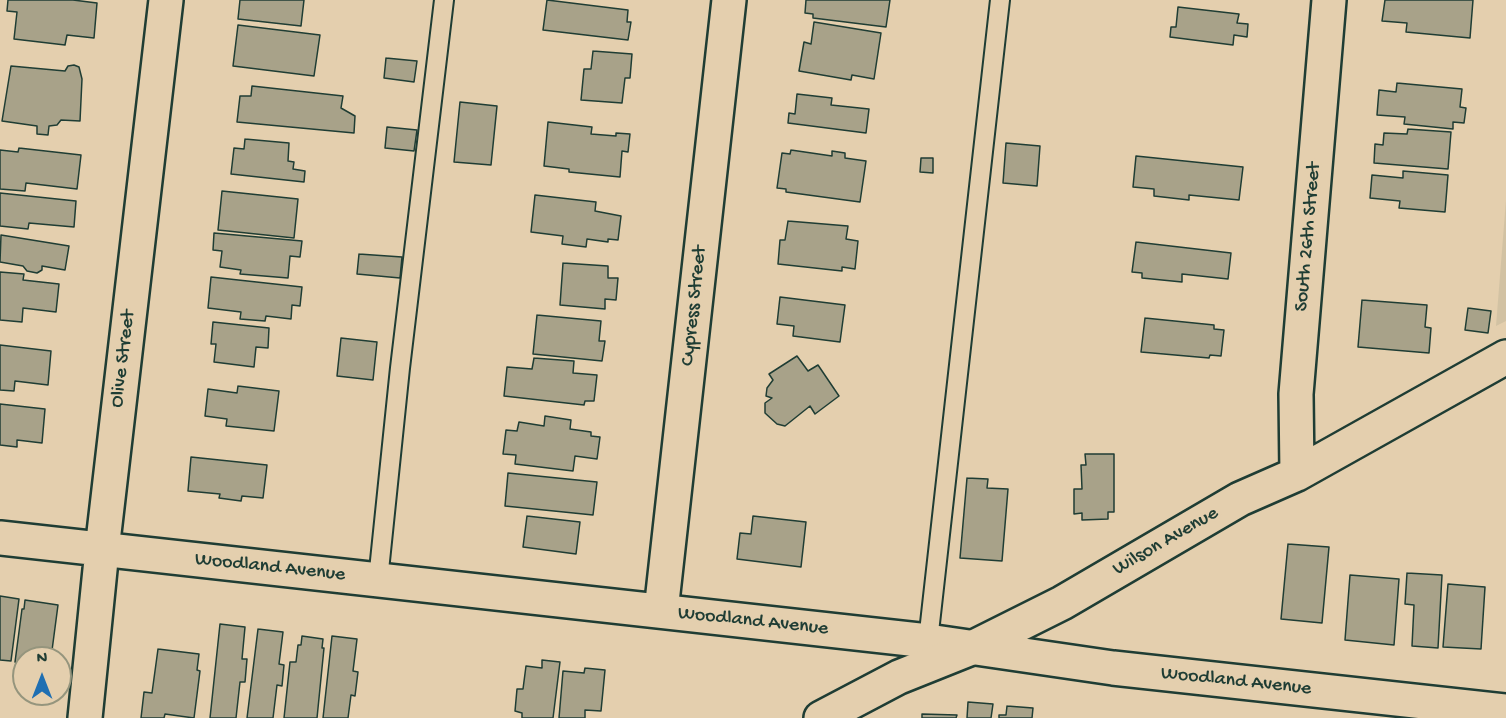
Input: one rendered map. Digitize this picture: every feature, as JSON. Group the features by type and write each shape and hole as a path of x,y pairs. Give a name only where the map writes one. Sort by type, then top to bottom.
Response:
{"street":[{"name":"Olive Street","path":"85,718 102,550 166,0"},
{"name":"Cypress Street","path":"661,611 729,0"},
{"name":"South 26th Street","path":"1297,474 1296,394 1329,0"},
{"name":"Wilson Avenue","path":"821,718 899,677 974,647 1062,603 1240,499 1297,474 1506,357"},
{"name":"Woodland Avenue","path":"0,538 928,641 1113,668 1506,711"}],"lane":[{"path":"378,580 400,368 444,0"},
{"path":"928,641 1000,0"}],"shaded area":[{"path":"1506,200 1506,321 1496,326"}],"building":[{"path":"8,0 73,0 97,3 94,38 67,35 65,45 14,39 17,12 7,11"},
{"path":"240,0 304,0 301,26 238,19"},
{"path":"547,0 628,10 627,22 631,22 628,40 543,30"},
{"path":"806,0 890,0 886,27 813,18 813,14 805,13"},
{"path":"1385,0 1473,0 1470,38 1406,32 1407,23 1382,21"},
{"path":"1178,7 1239,14 1237,23 1248,24 1247,37 1234,35 1233,45 1170,37 1171,27 1176,27"},
{"path":"814,22 881,33 874,79 852,75 851,80 799,71 804,42 811,44"},
{"path":"238,25 320,35 314,76 233,66"},
{"path":"593,51 632,54 630,78 625,78 622,103 581,100 584,69 591,69"},
{"path":"386,58 417,61 414,82 384,78"},
{"path":"11,66 65,71 68,66 79,67 82,79 80,121 61,120 57,125 49,126 48,135 37,134 37,126 2,121"},
{"path":"1397,83 1462,89 1460,107 1466,108 1464,123 1453,122 1453,129 1404,124 1405,117 1377,115 1379,90 1396,92"},
{"path":"252,86 343,96 341,108 355,116 354,133 237,122 240,96 251,96"},
{"path":"797,94 832,98 831,105 869,109 866,133 788,123 789,113 795,114"},
{"path":"460,102 497,106 491,165 454,162"},
{"path":"548,122 592,127 591,134 616,136 616,133 630,134 628,152 622,151 620,177 569,172 569,169 544,166"},
{"path":"387,127 417,130 414,151 385,148"},
{"path":"1408,129 1451,132 1448,169 1374,163 1375,144 1383,145 1384,133 1407,134"},
{"path":"245,139 289,143 288,161 294,162 293,169 305,171 304,182 231,174 234,148 244,149"},
{"path":"1006,143 1040,146 1037,186 1003,183"},
{"path":"19,148 81,155 77,189 26,183 25,191 0,189 0,150 18,152"},
{"path":"791,150 832,156 832,151 845,153 845,158 866,161 860,202 786,192 786,189 777,188 782,153 790,154"},
{"path":"1136,156 1243,167 1239,200 1189,195 1189,200 1154,196 1154,189 1133,187"},
{"path":"921,158 933,158 933,173 920,172"},
{"path":"1403,171 1448,175 1445,212 1399,208 1400,201 1370,198 1372,175 1403,178"},
{"path":"222,191 298,199 294,238 218,230"},
{"path":"0,193 76,201 74,227 29,223 28,229 0,226"},
{"path":"535,195 596,202 595,211 621,216 618,240 608,239 608,242 587,239 586,247 562,244 563,236 531,232"},
{"path":"788,221 848,226 846,239 858,241 855,269 842,267 842,271 778,264 780,240 785,240"},
{"path":"214,233 302,241 300,257 290,256 288,278 240,274 241,270 220,267 222,251 213,250"},
{"path":"1,235 69,246 65,270 42,266 42,270 37,273 27,271 23,266 0,262"},
{"path":"1136,242 1231,253 1228,279 1182,274 1182,282 1142,278 1142,273 1132,272"},
{"path":"359,254 402,257 400,278 357,274"},
{"path":"563,263 608,266 608,278 618,278 616,300 605,299 605,309 560,305"},
{"path":"0,272 24,274 23,280 59,284 56,312 23,308 22,322 0,320"},
{"path":"211,277 302,287 300,306 292,305 291,319 266,316 265,321 240,319 241,312 208,308"},
{"path":"780,297 845,305 840,342 793,336 794,326 777,324"},
{"path":"1362,300 1427,305 1425,327 1431,328 1429,353 1358,347"},
{"path":"1468,308 1491,311 1488,333 1465,330"},
{"path":"537,315 601,321 599,341 605,341 602,361 533,354"},
{"path":"1145,318 1214,325 1214,329 1224,330 1221,356 1210,355 1209,358 1141,352"},
{"path":"213,322 269,328 268,348 256,347 254,367 214,362 216,344 211,344"},
{"path":"341,338 377,342 373,380 337,376"},
{"path":"0,345 51,351 48,385 15,381 14,391 0,390"},
{"path":"797,356 808,371 818,365 839,396 815,414 810,406 785,426 777,424 765,413 765,403 772,398 766,396 767,388 773,380 769,374"},
{"path":"534,358 574,361 573,373 597,375 594,401 585,401 584,405 504,396 507,367 532,369"},
{"path":"238,386 279,391 274,431 226,426 227,419 205,416 208,389 237,393"},
{"path":"0,404 45,409 42,443 17,440 17,447 0,445"},
{"path":"545,416 571,420 570,429 591,432 591,436 600,437 597,459 575,456 573,471 515,464 516,455 503,454 506,430 517,431 519,422 544,426"},
{"path":"1085,454 1114,454 1114,512 1108,512 1108,519 1082,520 1082,513 1074,514 1074,489 1082,489 1081,465 1086,465"},
{"path":"191,457 267,465 263,498 242,496 241,501 219,498 220,494 188,491"},
{"path":"508,473 597,482 593,515 505,506"},
{"path":"967,478 988,479 987,488 1008,489 1002,561 960,558"},
{"path":"527,516 580,522 576,554 523,547"},
{"path":"753,516 806,522 801,567 737,559 740,533 751,534"},
{"path":"1288,544 1329,547 1322,623 1281,619"},
{"path":"1407,573 1442,575 1438,648 1412,646 1414,605 1405,604"},
{"path":"1350,575 1399,579 1394,645 1345,640"},
{"path":"1448,584 1485,587 1481,649 1443,647"},
{"path":"0,596 19,599 11,661 0,660"},
{"path":"25,600 58,605 53,646 17,646 22,609 24,609"},
{"path":"220,624 245,627 242,659 247,659 245,682 240,682 236,718 210,718"},
{"path":"258,629 283,632 279,664 284,665 282,686 277,685 273,718 247,718"},
{"path":"302,636 323,639 317,718 284,718 290,662 296,662 298,645 301,645"},
{"path":"332,636 357,639 353,671 358,672 355,696 351,695 348,718 323,718"},
{"path":"158,649 199,654 197,670 200,671 194,718 165,714 164,718 141,718 144,692 152,693"},
{"path":"542,660 560,662 553,718 522,718 522,713 515,711 517,689 523,689 526,666 542,668"},
{"path":"585,668 605,670 601,711 585,710 585,718 559,718 563,671 584,673"},
{"path":"968,702 993,704 991,718 967,718"},
{"path":"1007,706 1033,708 1032,718 999,718 999,715 1006,715"},
{"path":"922,714 957,715 956,718 922,718"}]}
